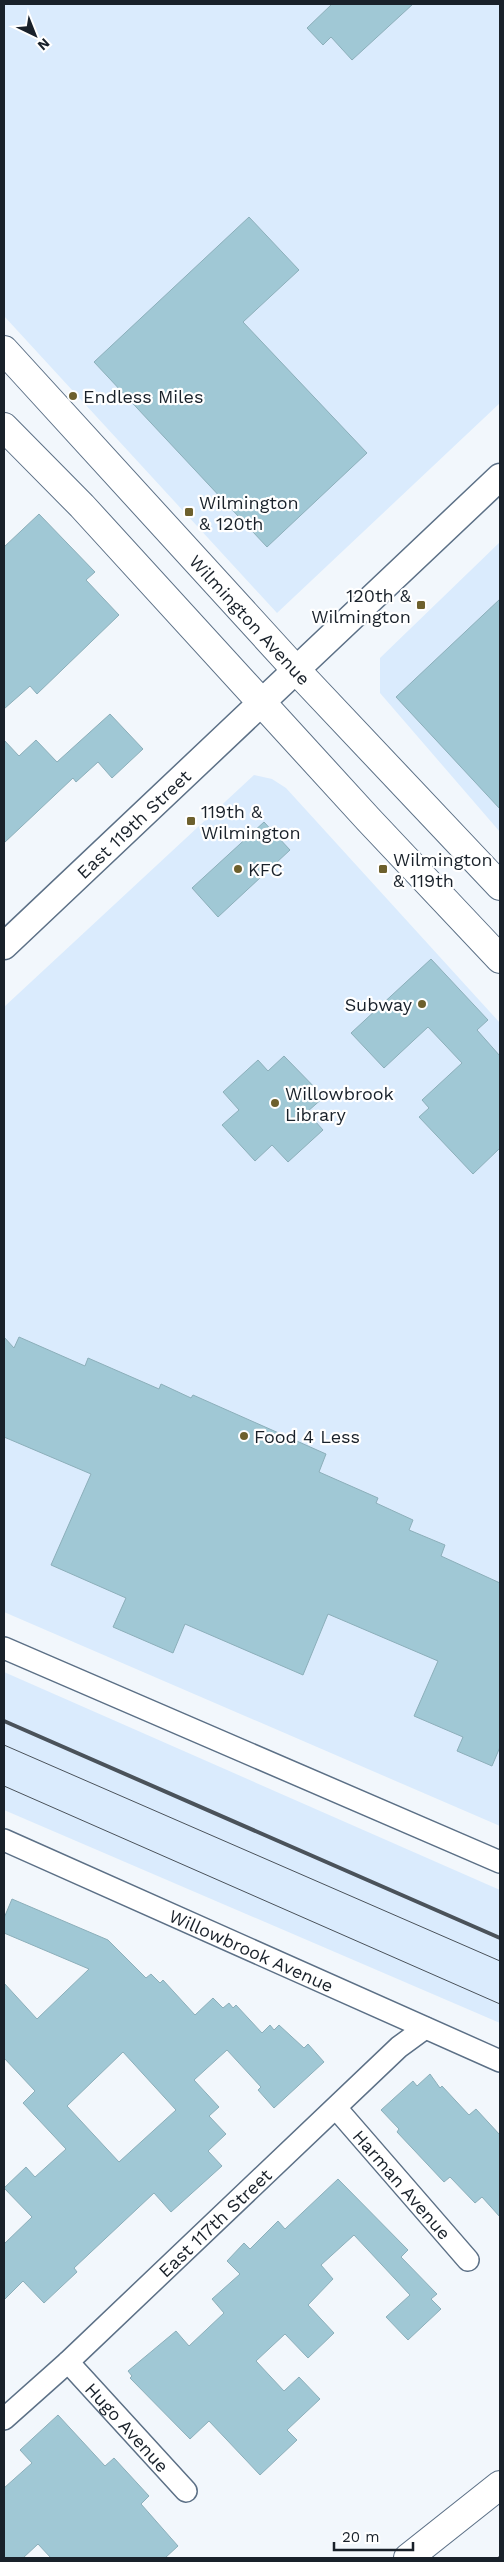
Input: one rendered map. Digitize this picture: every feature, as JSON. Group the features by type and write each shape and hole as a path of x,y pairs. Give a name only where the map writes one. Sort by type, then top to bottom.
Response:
{"main road":[{"name":"Wilmington Avenue","path":"4,350 296,671 500,886"},
{"path":"4,428 82,506 500,959"},
{"path":"408,2558 500,2486"}],"street":[{"name":"East 119th Street","path":"4,946 500,477"},
{"path":"4,1648 500,1862"},
{"name":"Willowbrook Avenue","path":"4,1840 500,2061"},
{"name":"East 117th Street","path":"4,2419 68,2362 399,2048 425,2028"},
{"name":"Harman Avenue","path":"336,2108 468,2260"},
{"name":"Hugo Avenue","path":"68,2362 186,2491"}],"shaded area":[{"path":"4,4 500,4 500,403 277,613 4,316"},
{"path":"500,542 500,832 380,693 380,658"},
{"path":"254,775 272,779 286,788 500,1023 500,1826 4,1612 4,1007"},
{"path":"4,1672 500,1890 500,2023 4,1810"}],"building":[{"path":"332,4 413,4 352,60 331,37 323,45 307,28"},
{"path":"249,217 299,270 243,322 367,453 267,547 94,362"},
{"path":"39,514 95,572 86,580 119,615 37,694 30,686 4,709 4,547"},
{"path":"500,599 500,809 396,697"},
{"path":"110,714 143,749 112,778 98,762 76,782 73,778 4,843 4,740 19,756 36,740 57,762"},
{"name":"KFC","path":"264,822 290,850 218,917 192,888"},
{"path":"431,959 488,1020 477,1030 500,1056 500,1148 473,1174 419,1117 429,1108 422,1100 462,1063 428,1027 384,1068 351,1033"},
{"name":"Willowbrook Library","path":"284,1056 324,1097 307,1112 323,1130 288,1162 272,1145 255,1161 222,1125 239,1110 223,1092 258,1060 268,1071"},
{"path":"4,1337 14,1348 19,1337 85,1366 88,1358 159,1389 161,1384 191,1398 193,1395 326,1454 319,1472 378,1498 376,1503 413,1520 409,1530 445,1545 441,1556 500,1583 500,1747 492,1766 457,1751 463,1737 414,1716 438,1661 328,1614 303,1675 185,1624 173,1653 113,1627 126,1598 51,1565 91,1474 4,1437"},
{"path":"12,1899 108,1940 146,1978 151,1974 160,1983 163,1980 195,2015 213,1998 223,2008 229,2003 233,2008 236,2005 262,2033 270,2025 274,2030 279,2025 304,2048 308,2044 324,2062 274,2108 258,2090 261,2087 227,2050 194,2080 219,2107 209,2116 226,2134 208,2151 222,2166 171,2212 154,2193 74,2268 77,2272 44,2303 23,2281 4,2300 4,2244 32,2217 4,2188 26,2167 35,2177 66,2149 23,2103 35,2091 4,2058 4,1983 37,2019 89,1969 4,1933 4,1918","holes":["123,2052 176,2110 119,2162 67,2106"]},
{"path":"430,2074 440,2088 442,2086 469,2115 476,2109 500,2135 500,2217 482,2197 475,2203 450,2177 444,2182 397,2132 399,2129 381,2110 413,2081 417,2086"},
{"path":"338,2179 408,2250 401,2257 437,2294 431,2299 441,2309 408,2340 386,2317 410,2295 354,2235 321,2265 333,2279 308,2305 334,2333 308,2358 285,2334 256,2361 284,2391 299,2377 320,2399 287,2430 297,2440 260,2475 209,2421 190,2439 130,2378 132,2376 128,2371 176,2331 189,2346 224,2313 212,2299 240,2274 227,2261 244,2243 250,2249 278,2221 285,2229"},
{"path":"58,2415 105,2466 114,2458 149,2496 141,2504 178,2546 165,2558 51,2558 38,2544 23,2558 4,2558 4,2488 32,2463 20,2450"}],"tram line":[{"path":"4,1745 500,1961"},
{"path":"4,1786 500,2004"}],"railway":[{"path":"4,1721 500,1938"}],"place":[{"name":"Endless Miles","path":"73,396"},
{"name":"Wilmington & 120th","path":"189,512"},
{"name":"120th & Wilmington","path":"421,605"},
{"name":"119th & Wilmington","path":"191,821"},
{"name":"KFC","path":"238,869"},
{"name":"Wilmington & 119th","path":"383,869"},
{"name":"Subway","path":"422,1004"},
{"name":"Willowbrook Library","path":"275,1103"},
{"name":"Food 4 Less","path":"244,1436"}]}
